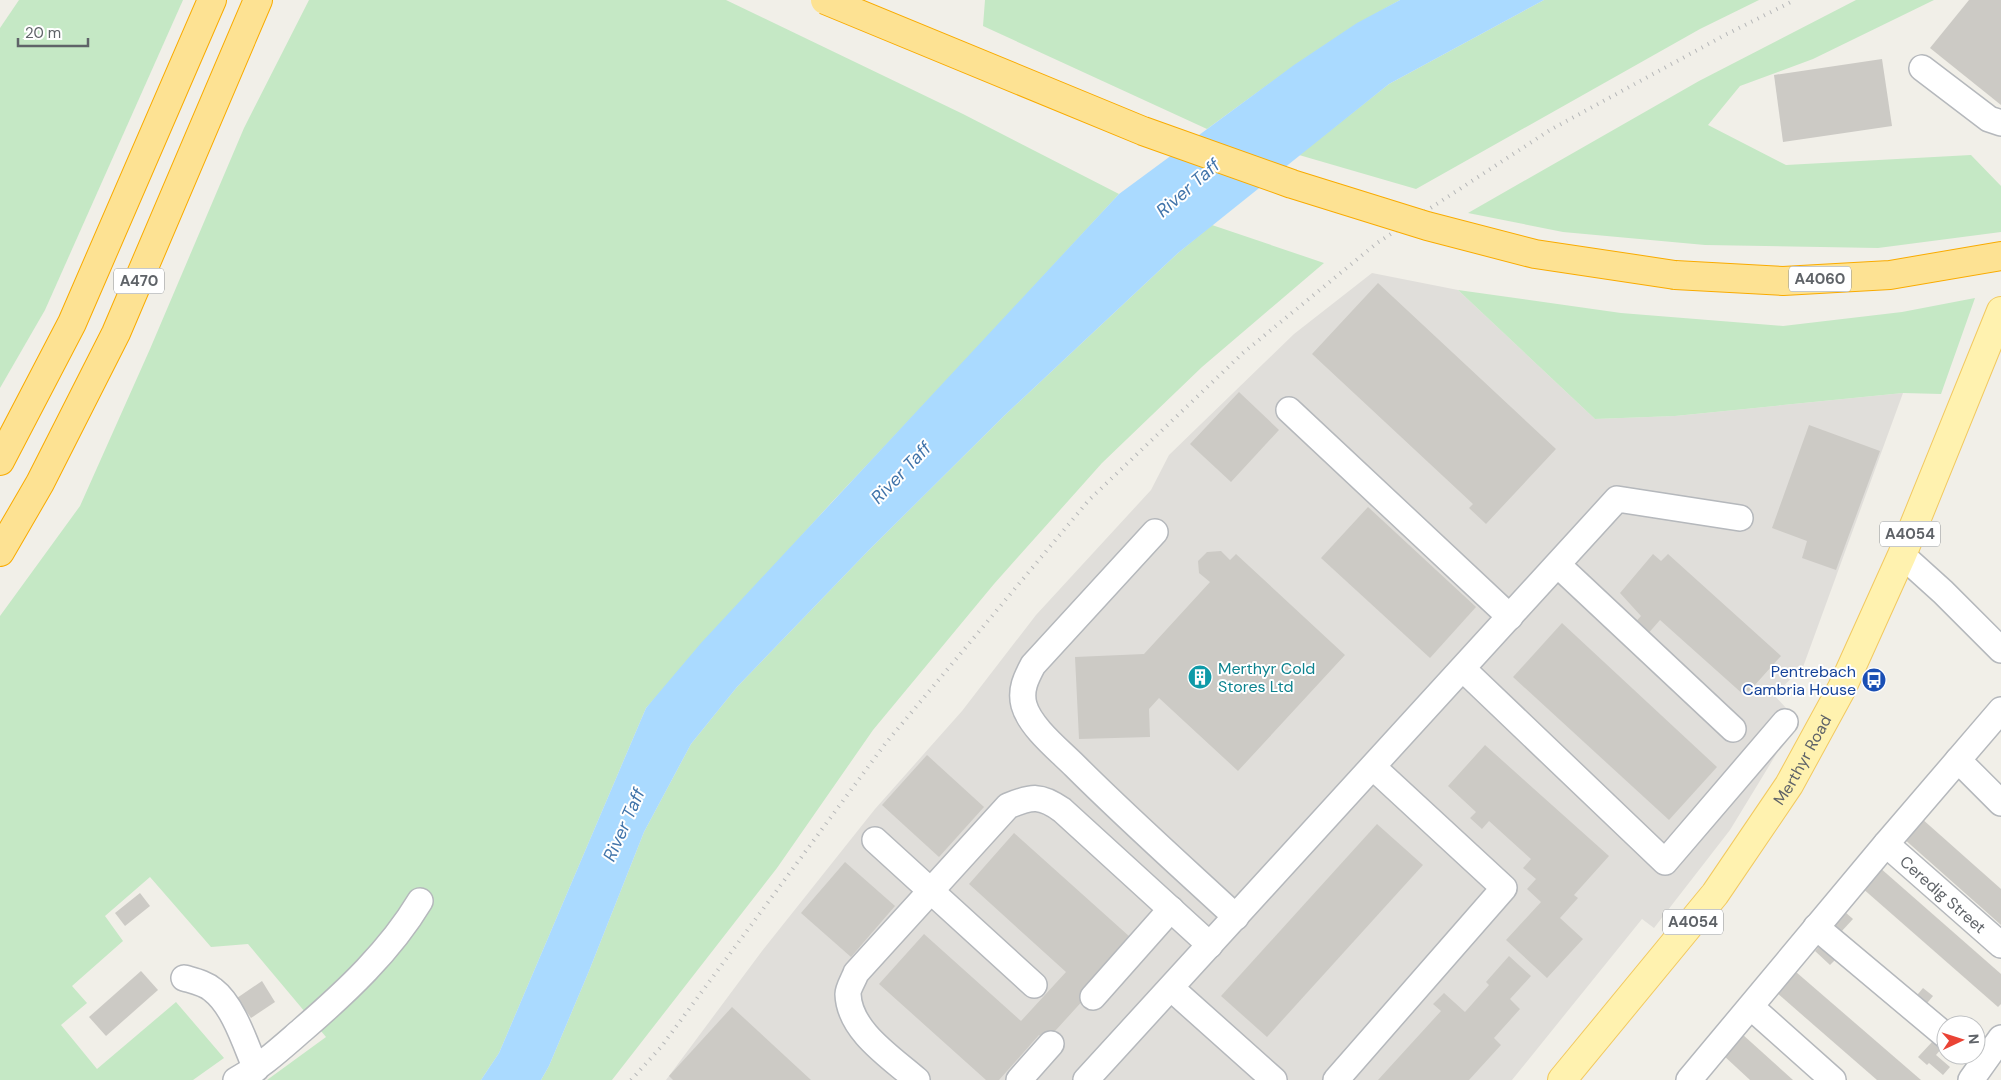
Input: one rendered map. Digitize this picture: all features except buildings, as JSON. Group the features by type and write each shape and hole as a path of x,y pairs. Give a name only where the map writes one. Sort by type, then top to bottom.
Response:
{"highway":[{"name":"A470","path":"0,461 72,323 212,0"},
{"name":"A470","path":"0,552 40,483 116,333 258,0"},
{"name":"A4060","path":"825,0 1143,130 1292,184 1427,226 1535,254 1675,275 1783,281 1890,275 1964,264 2001,256"}],"main road":[{"name":"Merthyr Road","path":"1562,1080 1715,894 1790,785 1842,688 1902,555 2001,311"}],"street":[{"path":"1922,68 1989,119 2001,123"},
{"path":"1288,410 1510,616"},
{"path":"1086,1080 1617,499 1740,518"},
{"path":"1155,532 1033,665 1025,679 1022,692 1024,705 1029,718 1122,813 1236,917"},
{"path":"1902,555 1943,592 2001,650"},
{"path":"1558,565 1734,729"},
{"path":"1462,669 1665,862 1785,722"},
{"path":"1689,1080 1886,844 2001,710"},
{"path":"1958,760 2001,803"},
{"path":"1336,1080 1504,888 1373,767"},
{"path":"917,1080 866,1034 852,1015 848,992 856,973 1008,806 1026,798 1048,800 1062,810 1210,945"},
{"path":"875,840 1034,985"},
{"name":"Ceredig Street","path":"1886,844 2001,945"},
{"path":"184,978 213,989 222,998 231,1012 246,1075 347,991 405,925 420,901"},
{"path":"1093,997 1171,909"},
{"path":"1816,928 1936,1028"},
{"path":"1172,988 1274,1080"},
{"path":"1751,1007 1833,1080"},
{"path":"1974,1067 2001,1038"},
{"path":"1019,1080 1051,1044"}],"shaded area":[{"path":"1372,273 1458,290 1595,419 1675,416 1903,393 1803,667 1774,695 1797,720 1730,830 1654,928 1642,919 1512,1080 666,1080 762,951 875,809 962,711 1036,615 1151,490 1169,455 1294,334"}],"green space":[{"path":"19,0 183,0 45,310 0,388 0,28"},
{"path":"309,0 726,0 963,114 1119,194 831,503 646,708 499,1053 481,1080 267,1080 326,1037 248,944 211,947 150,877 105,916 123,941 72,986 87,1003 61,1025 97,1069 176,1002 224,1058 193,1080 0,1080 0,616 80,506 150,349 244,128"},
{"path":"985,0 1400,0 1326,45 1207,129 983,26"},
{"path":"1544,0 1759,0 1700,29 1416,189 1299,155 1389,84"},
{"path":"1856,0 1934,0 1813,59 1740,86 1708,125 1786,165 1971,155 2001,186 2001,232 1878,248 1705,245 1563,232 1468,213 1699,81"},
{"path":"1212,225 1324,263 1202,367 1102,463 994,584 873,730 777,868 612,1080 541,1080 549,1066 589,971 644,832 691,744 737,687 869,550 1005,415 1178,253"},
{"path":"1458,290 1621,313 1783,326 1902,312 1975,298 1941,394 1903,393 1675,416 1595,419"}],"water":[{"name":"River Taff","path":"1400,0 1544,0 1389,84 1178,253 1005,415 869,550 737,687 691,744 644,832 589,971 549,1066 541,1080 481,1080 499,1053 646,708 701,643 1119,194 1294,65 1357,23"}],"railway":[{"path":"631,1080 661,1047 885,744 1089,500 1243,353 1377,243 1550,130 1725,35 1795,0"}],"place":[{"name":"Merthyr Cold Stores Ltd","path":"1200,677"},
{"name":"Pentrebach Cambria House","path":"1874,680"}]}
